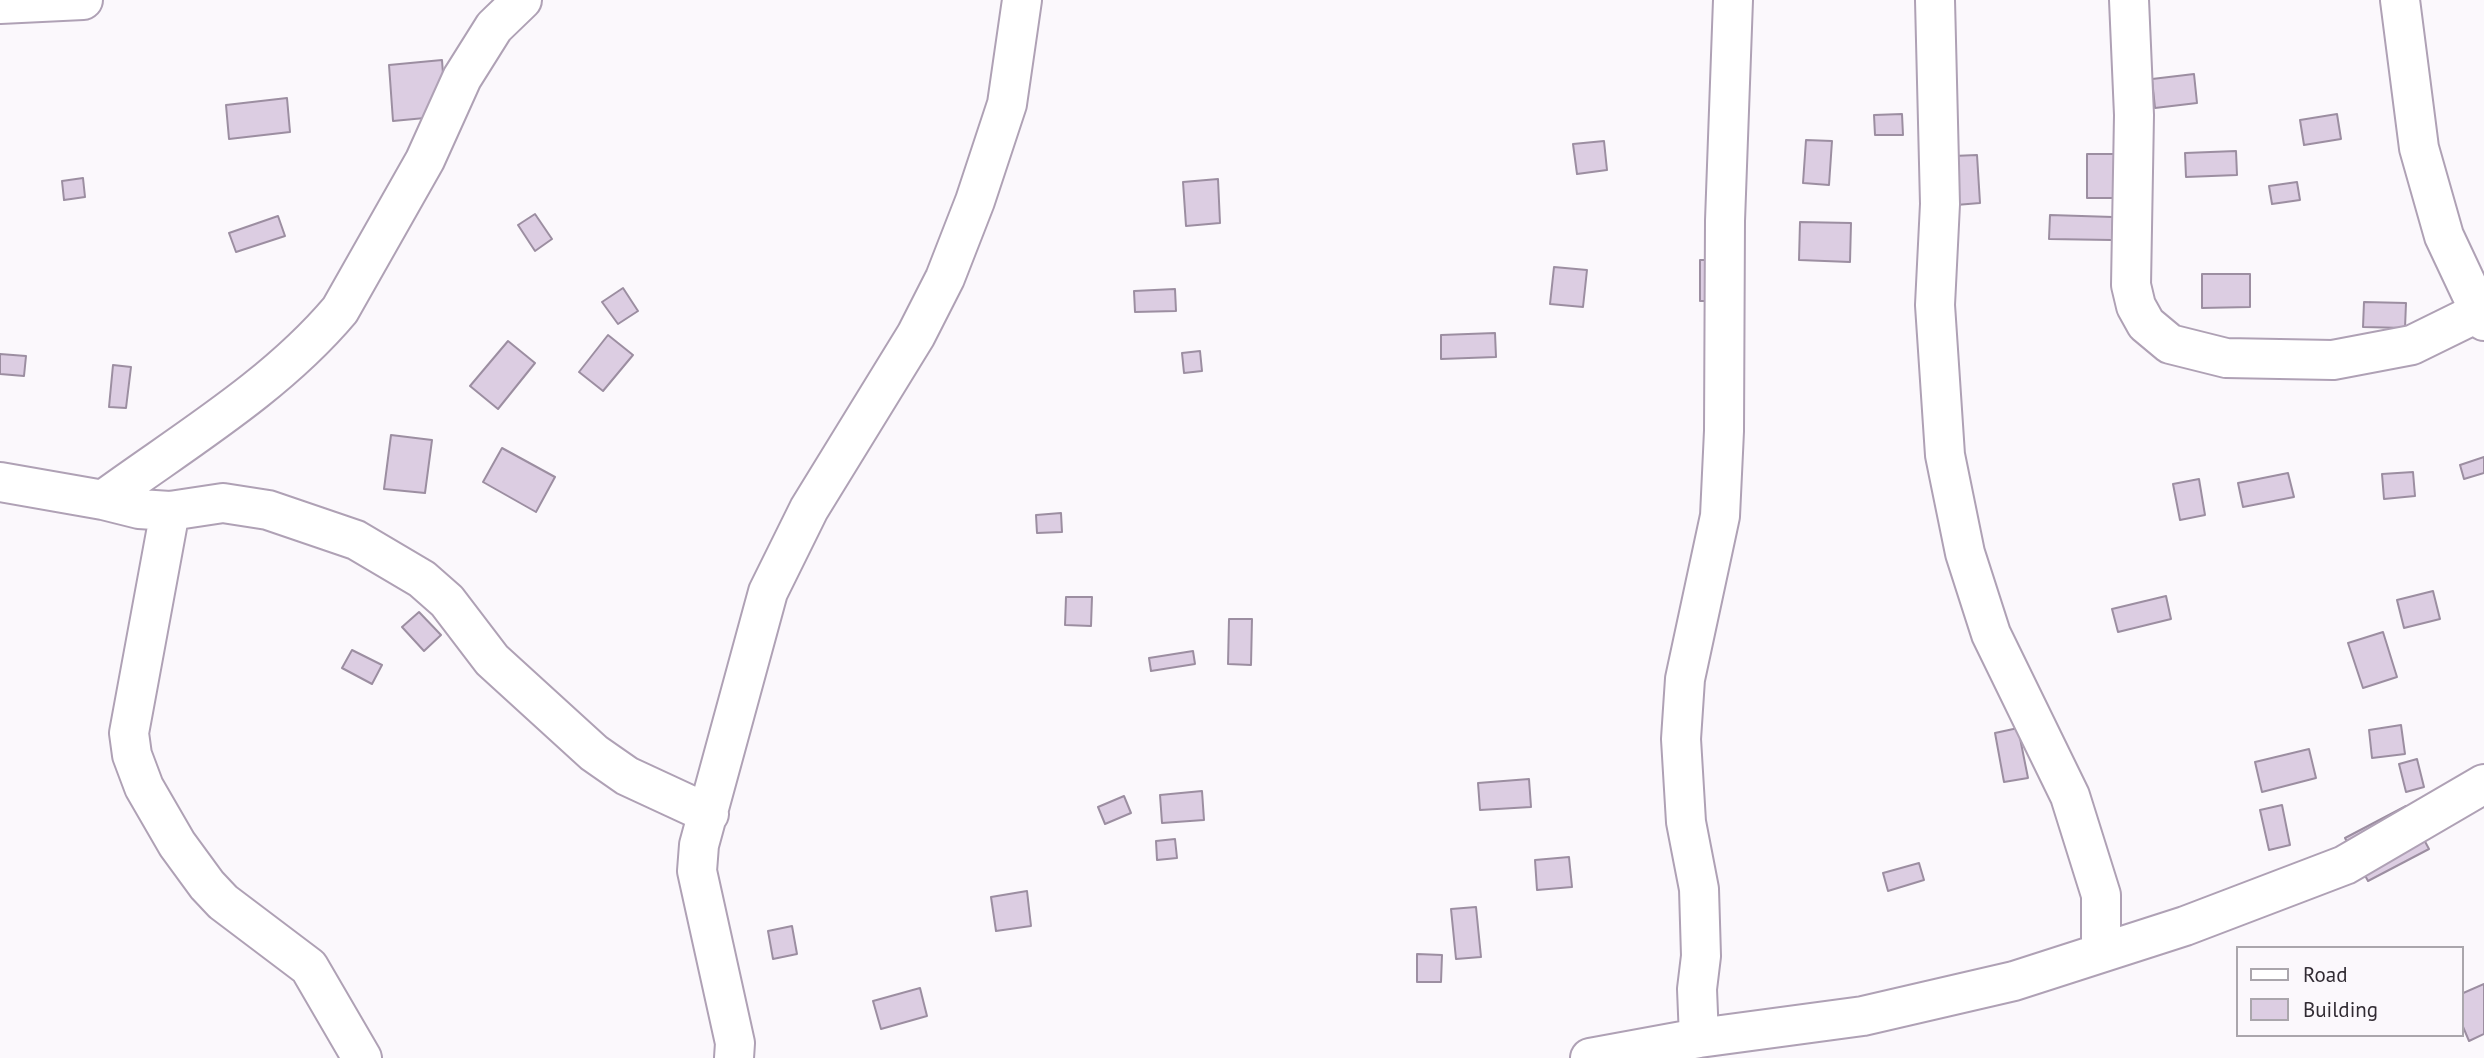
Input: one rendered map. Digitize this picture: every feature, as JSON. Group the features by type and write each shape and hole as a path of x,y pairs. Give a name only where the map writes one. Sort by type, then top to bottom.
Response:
{"street":[{"path":"0,4 83,0"},
{"path":"103,500 263,384 323,331 340,310 425,160 462,78 494,27 522,0"},
{"path":"734,1058 735,1043 697,871 699,845 768,592 809,509 916,335 945,278 960,240 1006,104 1022,0"},
{"path":"1699,1038 1699,888 1686,822 1681,738 1685,679 1720,516 1732,0"},
{"path":"1935,0 1940,204 1935,305 1945,455 1965,553 1991,634 2070,796 2097,882 2101,895 2101,953"},
{"path":"2129,0 2134,115 2131,285 2136,306 2147,324 2170,344 2226,358 2333,360 2412,345 2481,317 2444,236 2419,148 2400,0"},
{"path":"0,482 139,509 170,511 223,503 256,508 356,540 422,579 447,601 492,660 594,753 627,776 709,814"},
{"path":"170,511 129,733 132,755 144,787 177,844 207,885 223,902 309,967 358,1052 393,1058"},
{"path":"1590,1058 1699,1038 1863,1016 2014,981 2185,926 2345,865 2484,784"}],"building":[{"path":"442,60 446,116 393,121 389,65"},
{"path":"2194,74 2197,103 2155,108 2152,79"},
{"path":"287,98 290,132 229,139 226,105"},
{"path":"1902,114 1903,135 1875,135 1874,115"},
{"path":"2337,114 2341,139 2304,145 2300,120"},
{"path":"1806,140 1832,141 1829,185 1803,183"},
{"path":"1604,141 1607,170 1577,174 1573,144"},
{"path":"2236,151 2237,175 2186,177 2185,153"},
{"path":"2087,154 2115,154 2116,198 2087,198"},
{"path":"1977,155 1980,203 1956,205 1953,156"},
{"path":"83,178 85,197 64,200 62,181"},
{"path":"1218,179 1220,223 1186,226 1183,182"},
{"path":"2297,182 2300,200 2272,204 2269,186"},
{"path":"535,214 552,239 535,251 518,225"},
{"path":"2050,215 2113,217 2112,240 2049,239"},
{"path":"278,216 285,236 236,252 229,233"},
{"path":"1800,222 1851,223 1850,262 1799,260"},
{"path":"1700,260 1724,260 1723,301 1700,301"},
{"path":"1554,267 1587,270 1583,307 1550,304"},
{"path":"2202,274 2250,274 2250,307 2202,308"},
{"path":"623,288 638,311 618,324 602,302"},
{"path":"1175,289 1176,311 1135,312 1134,291"},
{"path":"2364,302 2406,303 2405,328 2363,327"},
{"path":"1495,333 1496,357 1441,359 1441,335"},
{"path":"608,335 633,355 603,391 579,372"},
{"path":"508,341 535,363 498,409 470,386"},
{"path":"1200,351 1202,371 1184,373 1182,353"},
{"path":"0,354 26,356 24,376 0,374"},
{"path":"113,365 131,367 126,408 109,407"},
{"path":"391,435 432,440 425,493 384,489"},
{"path":"502,448 555,477 536,512 483,482"},
{"path":"2484,457 2484,473 2464,479 2460,465"},
{"path":"2413,472 2415,496 2384,499 2382,474"},
{"path":"2288,473 2294,497 2243,507 2238,483"},
{"path":"2199,479 2205,515 2180,520 2173,484"},
{"path":"1061,513 1062,532 1037,533 1036,515"},
{"path":"2433,591 2440,619 2404,628 2397,600"},
{"path":"2166,596 2171,619 2118,632 2112,609"},
{"path":"1066,597 1092,597 1091,626 1065,625"},
{"path":"419,612 441,635 424,651 402,627"},
{"path":"1229,619 1252,619 1251,665 1228,664"},
{"path":"2383,632 2397,677 2363,688 2348,643"},
{"path":"352,650 382,665 372,684 342,668"},
{"path":"1193,651 1195,664 1151,671 1149,658"},
{"path":"2401,725 2405,754 2372,758 2369,730"},
{"path":"2018,728 2028,778 2004,782 1995,733"},
{"path":"2309,749 2316,778 2262,792 2255,762"},
{"path":"2417,759 2424,787 2406,792 2399,764"},
{"path":"1529,779 1531,807 1480,810 1478,783"},
{"path":"1202,791 1204,820 1162,823 1160,795"},
{"path":"1124,796 1131,813 1105,824 1098,807"},
{"path":"2282,805 2290,845 2269,850 2260,810"},
{"path":"2406,806 2429,849 2368,881 2345,838"},
{"path":"1175,839 1177,858 1157,860 1156,841"},
{"path":"1569,857 1572,887 1537,890 1535,860"},
{"path":"1919,863 1924,880 1888,891 1883,873"},
{"path":"1027,891 1031,926 996,931 991,897"},
{"path":"1476,907 1481,957 1456,959 1451,909"},
{"path":"792,926 797,954 773,959 768,931"},
{"path":"1417,954 1442,955 1441,982 1417,982"},
{"path":"2484,984 2484,1034 2469,1041 2463,1027 2463,993"},
{"path":"920,988 927,1016 881,1029 873,1001"}]}
